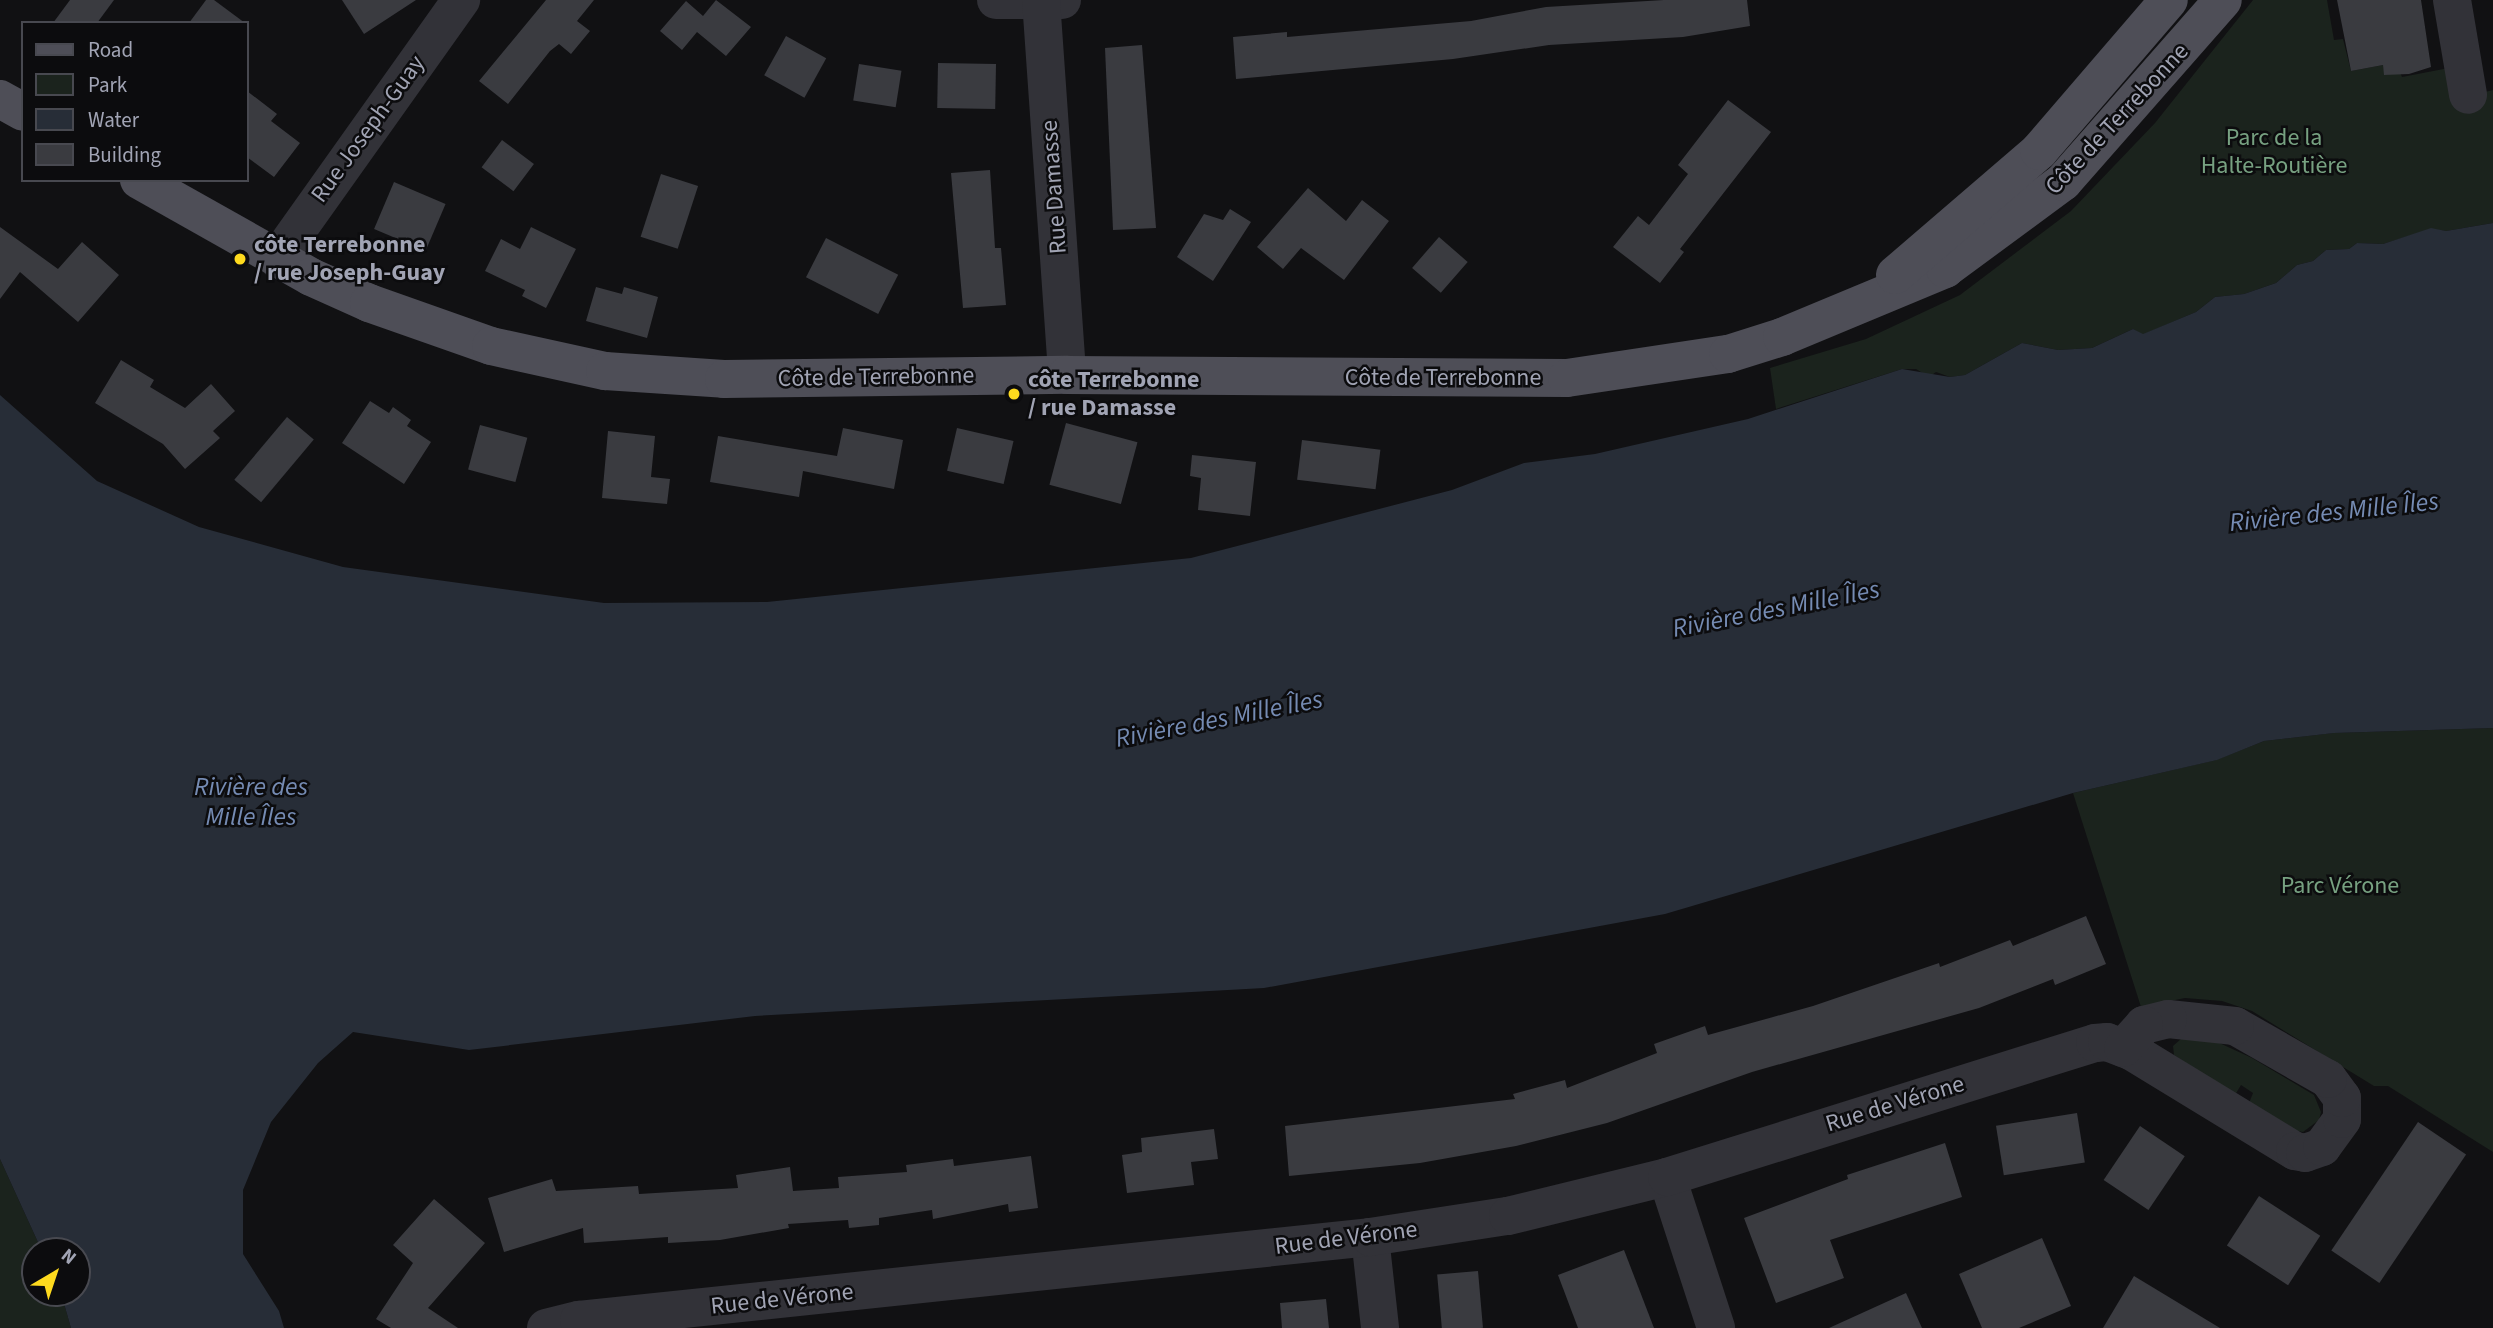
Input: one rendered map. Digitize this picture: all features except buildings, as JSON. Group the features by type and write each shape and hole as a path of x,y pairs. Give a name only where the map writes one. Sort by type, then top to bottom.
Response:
{"main road":[{"name":"Côte de Terrebonne","path":"1855,307 2017,173 2169,0"},
{"name":"Côte de Terrebonne","path":"142,182 277,259 356,298 445,332 605,371 724,379 1067,374 1485,380 1600,376 1728,354 1855,307 1945,269 2041,201 2105,139 2223,0"},
{"path":"0,99 21,111"}],"street":[{"name":"Rue Joseph-Guay","path":"277,259 461,0"},
{"path":"996,0 1048,1"},
{"path":"2452,0 2468,94"},
{"name":"Rue Damasse","path":"1048,1 1067,374"},
{"name":"Rue de Vérone","path":"546,1328 579,1320 1370,1237 1508,1216 1667,1177 2083,1046 2108,1042 2123,1048 2295,1151 2305,1153 2322,1147 2342,1119 2342,1098 2328,1079 2235,1026 2168,1019 2144,1025 2123,1048"},
{"path":"1667,1177 1716,1328"},
{"path":"1370,1237 1380,1328"}],"green space":[{"name":"Parc de la Halte-Routière","path":"2253,0 2327,0 2334,40 2343,39 2351,71 2383,65 2385,75 2400,72 2402,77 2454,67 2485,92 2493,90 2493,223 2446,231 2431,229 2383,244 2357,243 2349,249 2326,250 2313,261 2297,265 2276,283 2244,294 2215,297 2196,312 2142,335 2133,329 2092,348 2058,350 2022,343 1965,375 1950,377 1936,372 1929,377 1916,369 1902,369 1776,409 1770,368 1866,339 1960,295 2071,211 2155,123"},
{"name":"Parc Vérone","path":"2493,728 2493,1152 2388,1086 2374,1086 2252,1011 2222,1001 2185,998 2141,1007 2073,793 2216,760 2264,741 2333,733"},
{"path":"2182,1038 2215,1041 2252,1058 2314,1095 2321,1112 2319,1120 2303,1132 2293,1130 2249,1103 2253,1093 2241,1085 2235,1095 2174,1055 2173,1046"},
{"path":"0,1159 36,1237 21,1237 21,1307 65,1307 71,1328 0,1328"}],"water":[{"name":"Rivière des Mille Îles","path":"2493,223 2493,728 2334,733 2264,741 2217,760 2073,793 1665,914 1264,988 755,1016 469,1050 353,1032 318,1063 271,1122 243,1190 243,1254 279,1311 284,1328 71,1328 65,1307 91,1307 91,1237 36,1237 0,1159 0,395 97,481 199,527 343,567 604,603 767,602 1191,558 1452,490 1524,463 1595,454 1748,419 1902,369 1950,377 1965,375 2022,343 2058,350 2092,348 2133,329 2143,334 2196,312 2215,297 2244,294 2276,283 2297,265 2313,261 2326,250 2349,249 2357,243 2383,244 2431,228 2446,231"}],"place":[{"name":"côte Terrebonne / rue Joseph-Guay","path":"240,259"},
{"name":"côte Terrebonne / rue Damasse","path":"1014,394"}]}
